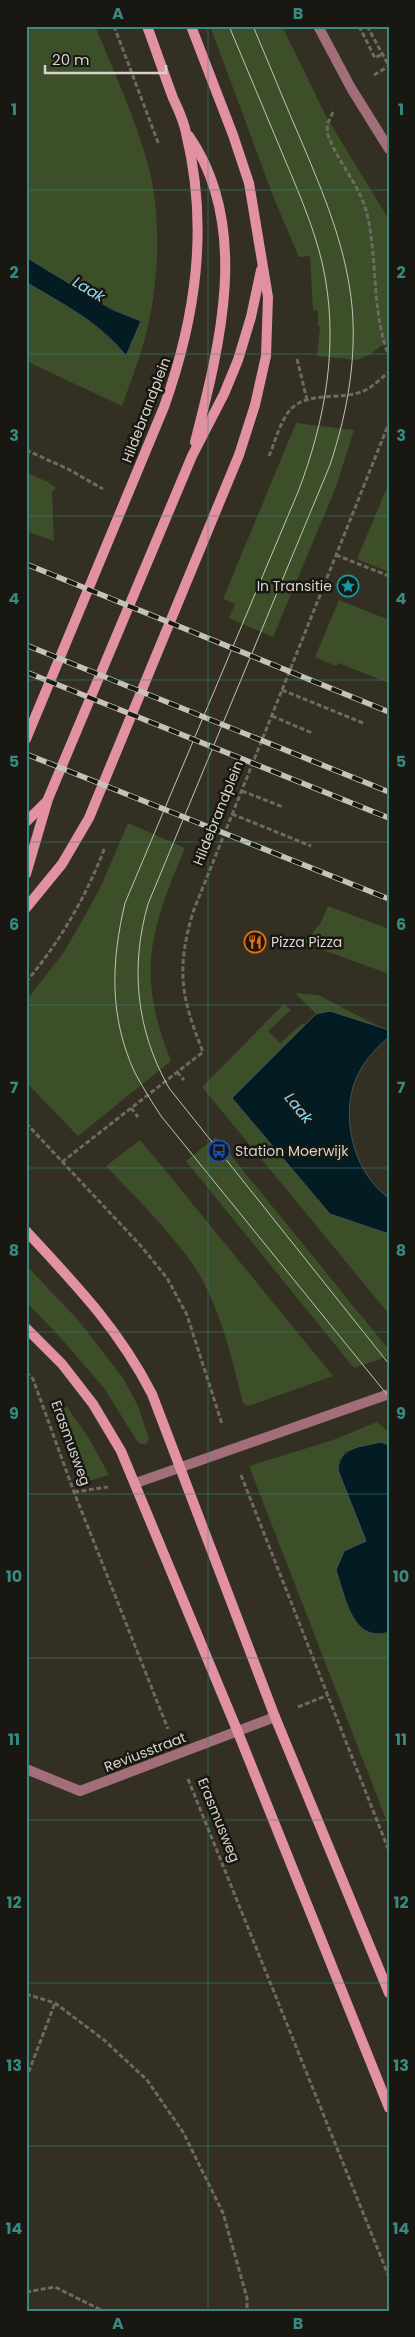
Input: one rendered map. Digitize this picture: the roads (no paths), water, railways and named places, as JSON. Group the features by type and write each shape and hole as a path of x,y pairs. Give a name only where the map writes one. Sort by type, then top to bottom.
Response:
{"main road":[{"name":"Hildebrandplein","path":"26,739 164,407 184,348 193,300 198,238 195,175 186,132 146,26"},
{"name":"Hildebrandplein","path":"26,908 62,864 89,818 242,446 260,389 268,339 268,297 258,224 245,167 191,26"},
{"name":"Hildebrandplein","path":"186,132 204,160 213,182 224,248 225,281 218,341 192,456"},
{"name":"Hildebrandplein","path":"26,874 48,799 192,456 224,394 238,360 253,310 262,262"},
{"name":"Hildebrandplein","path":"26,822 48,799"},
{"path":"26,1231 86,1294 127,1349 152,1394 275,1717 389,1993"},
{"name":"Erasmusweg","path":"26,1328 62,1364 94,1404 121,1451 136,1483 238,1730 389,2108"}],"street":[{"path":"318,26 351,88 389,149"},
{"path":"136,1483 389,1394"},
{"name":"Reviusstraat","path":"26,1769 80,1791 275,1717"}],"water":[{"path":"26,257 111,309 141,321 126,356 116,344 92,323 26,282"},
{"name":"Laak","path":"330,1011 389,1030 389,1037 367,1059 359,1073 353,1087 349,1117 354,1148 360,1163 368,1176 389,1198 389,1234 330,1214 232,1098 316,1014"},
{"path":"381,1442 389,1445 389,1632 376,1634 366,1631 358,1625 347,1604 336,1570 344,1551 366,1541 338,1470 343,1456 347,1452"}],"tram line":[{"path":"229,26 300,195 322,262 330,321 327,379 323,408 316,436 298,492 125,903 120,925 115,968 117,1010 120,1031 135,1073 161,1116 389,1397"},
{"path":"253,26 318,182 338,238 348,277 353,318 350,382 342,424 330,465 148,904 139,951 139,998 149,1044 169,1088 389,1364"}],"railway":[{"path":"26,564 389,712"},
{"path":"26,645 389,792"},
{"path":"26,672 389,818"},
{"path":"26,754 389,899"}],"place":[{"name":"In Transitie","path":"348,586"},
{"name":"Pizza Pizza","path":"255,942"},
{"name":"Station Moerwijk","path":"219,1151"}]}
